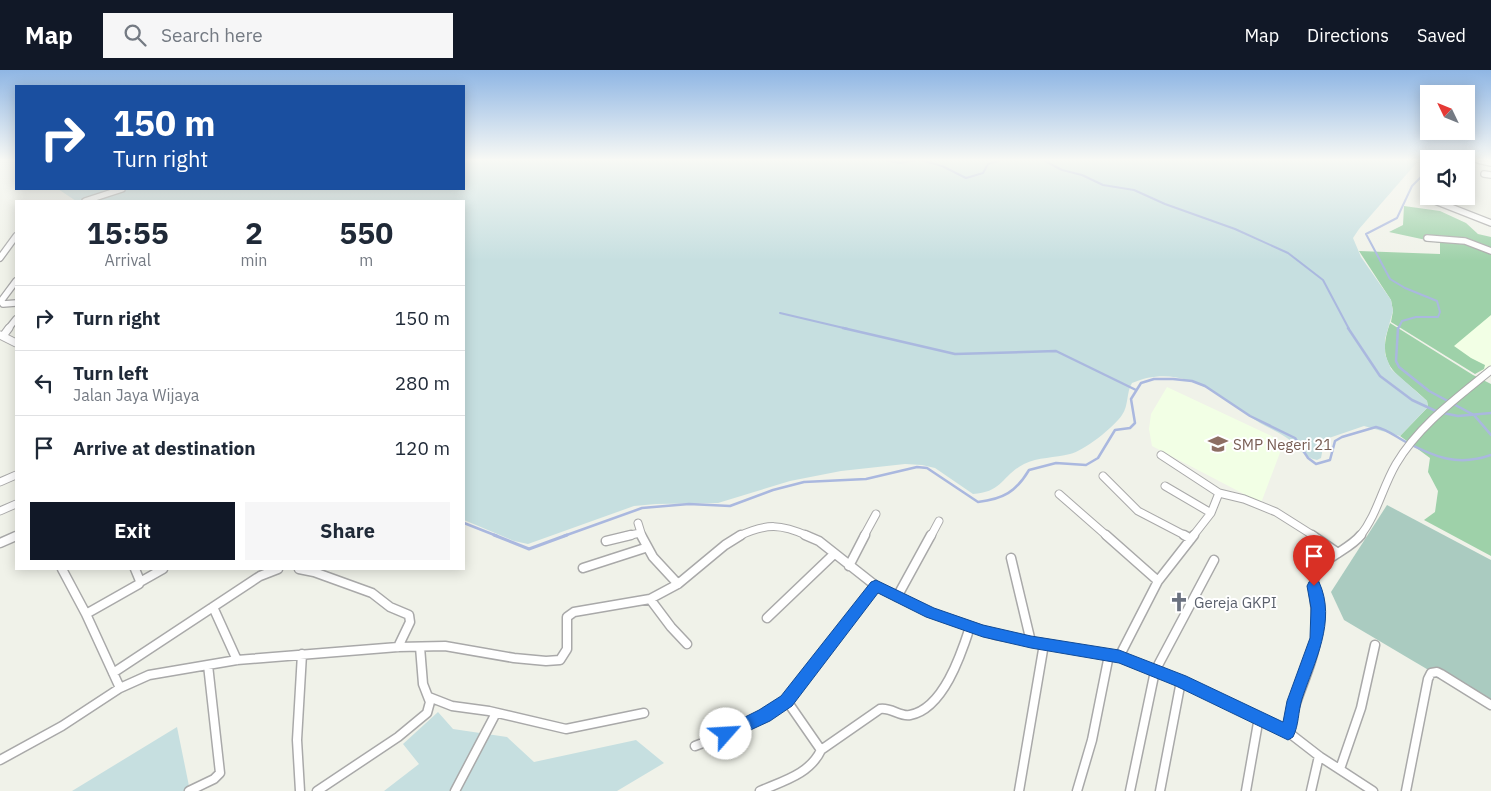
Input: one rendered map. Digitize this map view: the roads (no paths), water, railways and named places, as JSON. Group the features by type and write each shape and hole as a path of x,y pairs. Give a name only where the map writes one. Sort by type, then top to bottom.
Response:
{"street":[{"path":"88,200 108,194"},
{"path":"1448,205 1491,222"},
{"path":"0,258 15,237"},
{"path":"1427,238 1466,241 1491,252"},
{"path":"15,282 1,301 3,304 15,304"},
{"path":"15,319 2,336 15,342"},
{"path":"1288,732 1294,701 1317,638 1318,608 1314,579 1319,568 1338,553 1348,548 1366,528 1374,515 1384,488 1413,440 1439,414 1491,370"},
{"path":"1162,454 1219,494 1244,499 1276,512 1338,553"},
{"path":"0,482 15,475"},
{"path":"1103,476 1138,511 1191,540"},
{"path":"1165,486 1210,513"},
{"path":"1059,494 1158,581"},
{"path":"1119,657 1158,581 1210,513 1219,494"},
{"path":"0,511 15,504"},
{"path":"849,566 876,514"},
{"path":"897,597 939,521"},
{"path":"638,523 646,548 678,584"},
{"path":"0,760 68,722 120,688 149,675 237,660 302,654 346,653 398,647 445,646 514,658 555,661 563,657 568,649 566,623 570,614 579,610 619,606 650,599 678,584 725,545 741,535 775,526 799,531 818,541 876,586 931,613 970,627 1031,642 1119,657 1181,681 1288,732 1320,756 1374,791"},
{"path":"606,541 640,534"},
{"path":"0,543 15,536"},
{"path":"583,568 646,548"},
{"path":"767,618 834,554"},
{"path":"1011,558 1031,642"},
{"path":"1130,791 1155,671 1214,560"},
{"path":"63,570 86,614 120,688"},
{"path":"135,570 140,582"},
{"path":"86,614 161,570"},
{"path":"315,570 372,594 390,607 409,615 410,622 398,647"},
{"path":"113,673 213,607 260,572"},
{"path":"695,746 726,734 765,715 786,701 876,586"},
{"path":"650,599 671,627 688,644"},
{"path":"213,607 237,660"},
{"path":"760,791 803,771 814,763 821,750 880,709 888,708 906,715 919,712 942,688 953,670 962,653 970,627"},
{"path":"1019,791 1044,644"},
{"path":"1340,769 1354,734 1365,696 1375,645"},
{"path":"317,791 419,722 430,708 429,697 423,684 420,647"},
{"path":"300,791 296,768 302,654"},
{"path":"1078,791 1095,730 1109,655"},
{"path":"189,791 214,779 220,773 208,665"},
{"path":"1406,791 1428,679 1431,673 1437,672 1441,674 1491,705"},
{"path":"1160,791 1181,681"},
{"path":"429,697 452,706 496,712 566,729 644,713"},
{"path":"786,701 821,750"},
{"path":"455,791 496,712"},
{"path":"1246,791 1259,717"},
{"path":"1311,791 1320,756"}],"waterway":[{"path":"1142,194 1165,204 1235,229 1288,253 1323,280 1349,329"},
{"path":"1398,329 1402,321 1416,317 1438,317 1440,312 1437,301 1405,288 1390,279 1366,234 1397,218 1408,194"},
{"path":"780,313 848,329"},
{"path":"843,328 955,354 1056,351 1136,390"},
{"path":"1348,328 1380,376 1412,400 1438,412"},
{"path":"1398,328 1396,361 1399,367 1429,391 1473,415"},
{"path":"564,536 642,508 689,504 730,506 773,490 804,482 866,479 917,467 927,468 978,502 995,499 1014,489 1029,470 1056,463 1086,465 1098,458 1115,430 1130,428 1135,423 1131,399 1141,383 1154,379 1192,381 1205,386 1250,416 1295,438 1308,458 1316,464 1330,460 1335,441 1342,437 1376,427 1436,456 1468,460 1491,455"},
{"path":"1443,413 1458,416 1473,415"},
{"path":"1473,415 1491,413"},
{"path":"1473,415 1491,435"},
{"path":"465,523 497,536"},
{"path":"494,535 529,549 567,535"}],"place":[{"name":"SMP Negeri 21","path":"1218,444"},
{"name":"Gereja GKPI","path":"1179,602"}]}
